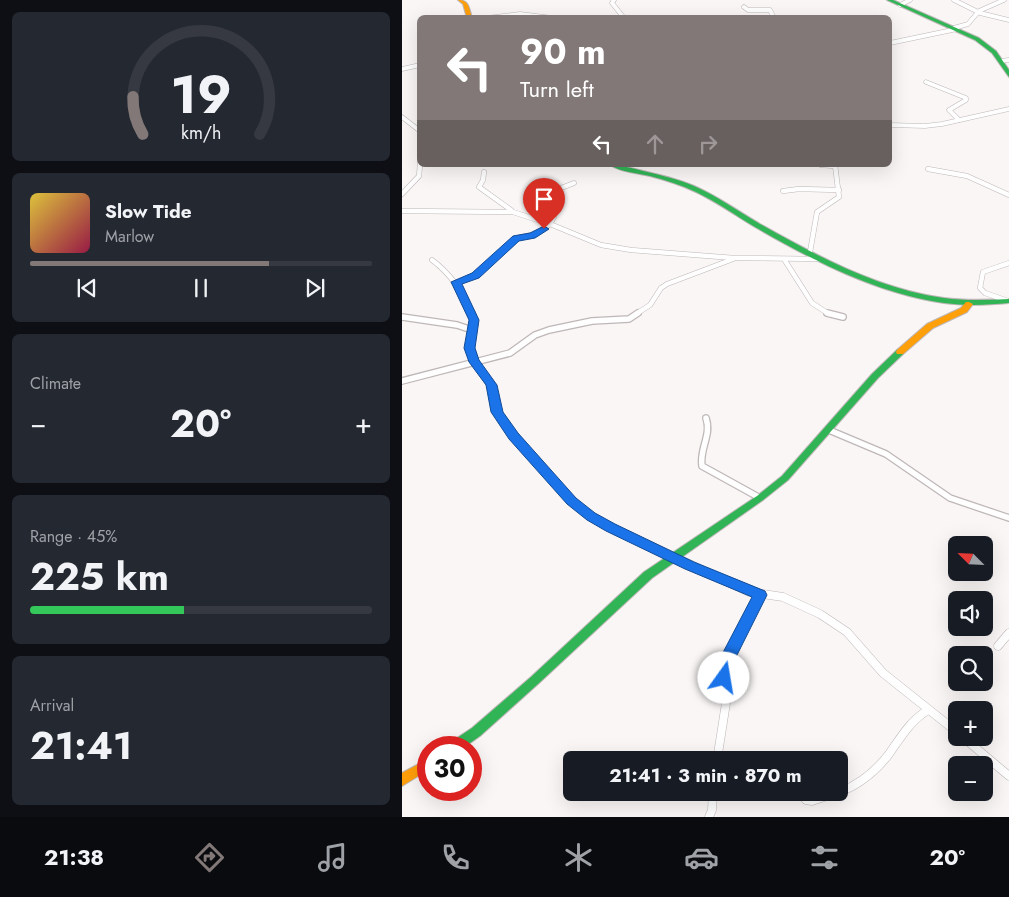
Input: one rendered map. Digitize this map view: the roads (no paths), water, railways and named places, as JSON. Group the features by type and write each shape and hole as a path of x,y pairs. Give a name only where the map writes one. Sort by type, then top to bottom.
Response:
{"main road":[{"path":"460,0 465,3 469,15"},
{"path":"889,0 978,39 1005,60 1008,75"},
{"path":"621,167 690,187 770,233 822,259 909,294 941,301 969,304 1008,301"},
{"path":"470,736 528,687 648,575 760,498 785,478 875,376 916,336 930,326 964,310 969,304"},
{"path":"402,780 417,771"}],"street":[{"path":"614,0 612,3 621,15"},
{"path":"900,5 910,0"},
{"path":"954,0 977,12 1008,20"},
{"path":"892,42 968,24 971,16 977,12 1004,0"},
{"path":"744,7 748,10 770,10 772,15"},
{"path":"512,15 528,15"},
{"path":"892,39 897,41"},
{"path":"402,69 417,66"},
{"path":"926,82 966,98 966,100 949,110 959,120"},
{"path":"892,125 925,126 1008,109"},
{"path":"402,117 417,129"},
{"path":"402,194 418,176 420,167"},
{"path":"810,252 817,212 839,197 835,167"},
{"path":"928,169 967,176 1008,195"},
{"path":"484,172 483,180 479,187 512,212"},
{"path":"456,282 475,276 516,238 536,234 550,224 554,217 548,197 559,188 574,183"},
{"path":"782,192 799,188 839,190"},
{"path":"402,211 512,212 613,248 734,258 822,259"},
{"path":"402,381 510,353 535,335 549,330 592,321 629,319 650,305 661,288 667,284 734,258"},
{"path":"784,259 792,268 801,289 816,308 830,316 844,317"},
{"path":"432,260 456,282 472,313 474,320 469,348 474,362 482,370 491,385 497,412 514,436 572,501 591,516 611,528 749,592 783,597 799,603 847,632 884,673 948,725"},
{"path":"1008,263 983,272 980,288 985,293 1008,301"},
{"path":"402,318 457,325 472,330"},
{"path":"706,418 710,424 710,431 700,460 702,466 760,498"},
{"path":"829,430 886,454 950,498 1008,518"},
{"path":"718,751 726,703 724,664 760,595"},
{"path":"998,646 1008,633"},
{"path":"848,788 865,779 874,771 917,716 928,710"},
{"path":"973,746 1008,776"},
{"path":"709,817 712,801"}]}
